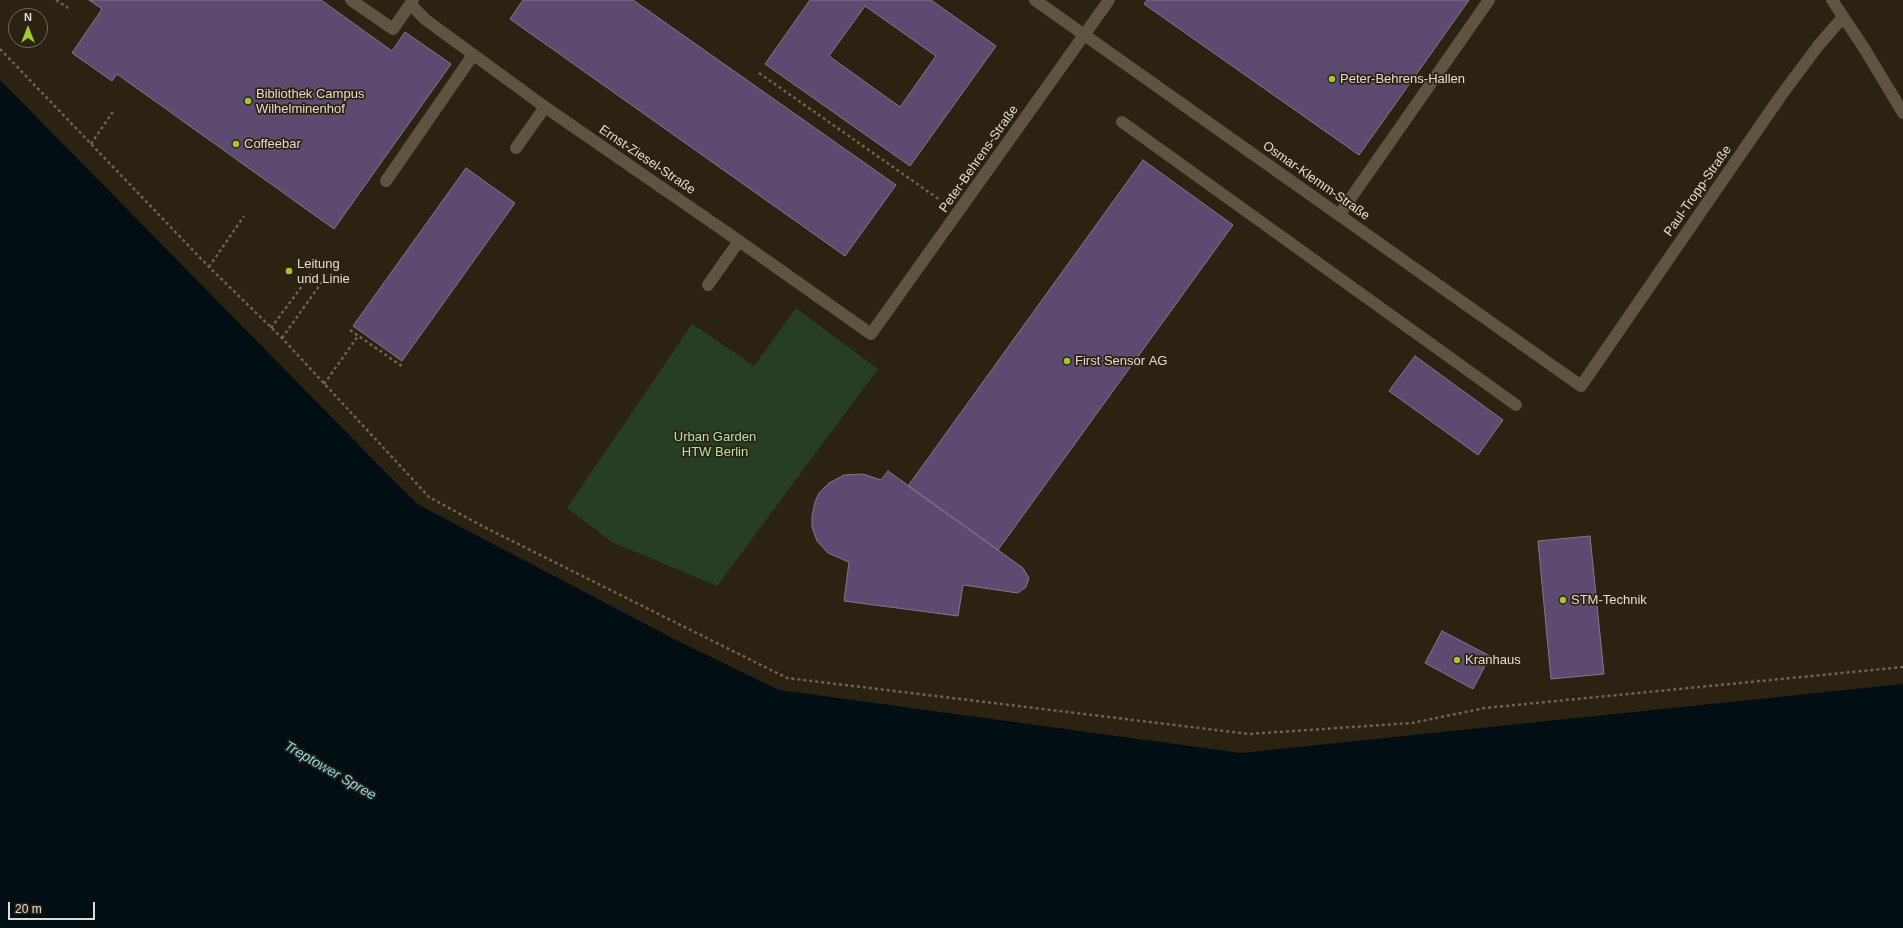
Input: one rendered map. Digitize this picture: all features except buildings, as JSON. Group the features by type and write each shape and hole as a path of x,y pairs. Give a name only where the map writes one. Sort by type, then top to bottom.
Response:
{"street":[{"path":"351,0 393,29 412,2"},
{"name":"Osmar-Klemm-Straße","path":"1035,0 1582,386"},
{"name":"Peter-Behrens-Straße","path":"871,334 1109,0"},
{"path":"1339,215 1489,0"},
{"path":"1832,0 1903,113"},
{"name":"Ernst-Ziesel-Straße","path":"412,2 426,20 473,55 545,107 740,241 871,334"},
{"name":"Paul-Tropp-Straße","path":"1582,386 1780,97 1818,46 1843,17"},
{"path":"386,181 473,55"},
{"path":"516,148 545,107"},
{"path":"1122,122 1516,406"},
{"path":"708,285 740,241"}],"path":[{"path":"56,0 68,8"},
{"path":"0,49 209,267 282,338 429,497 484,527 787,678 1249,734 1412,723 1485,708 1903,667"},
{"path":"759,73 958,213"},
{"path":"91,144 114,110"},
{"path":"209,267 244,216"},
{"path":"271,328 312,274"},
{"path":"282,338 322,282"},
{"path":"350,330 403,367"},
{"path":"324,384 358,336"}],"green space":[{"name":"Urban Garden HTW Berlin","path":"796,308 878,369 717,586 612,542 567,508 692,324 754,366"}],"water":[{"name":"Treptower Spree","path":"0,80 417,504 674,639 779,690 1241,753 1903,684 1903,928 0,928"}],"place":[{"name":"Peter-Behrens-Hallen","path":"1332,79"},
{"name":"Bibliothek Campus Wilhelminenhof","path":"248,101"},
{"name":"Coffeebar","path":"236,144"},
{"name":"Leitung und Linie","path":"289,271"},
{"name":"First Sensor AG","path":"1067,361"},
{"name":"STM-Technik","path":"1563,600"},
{"name":"Kranhaus","path":"1457,660"}]}
